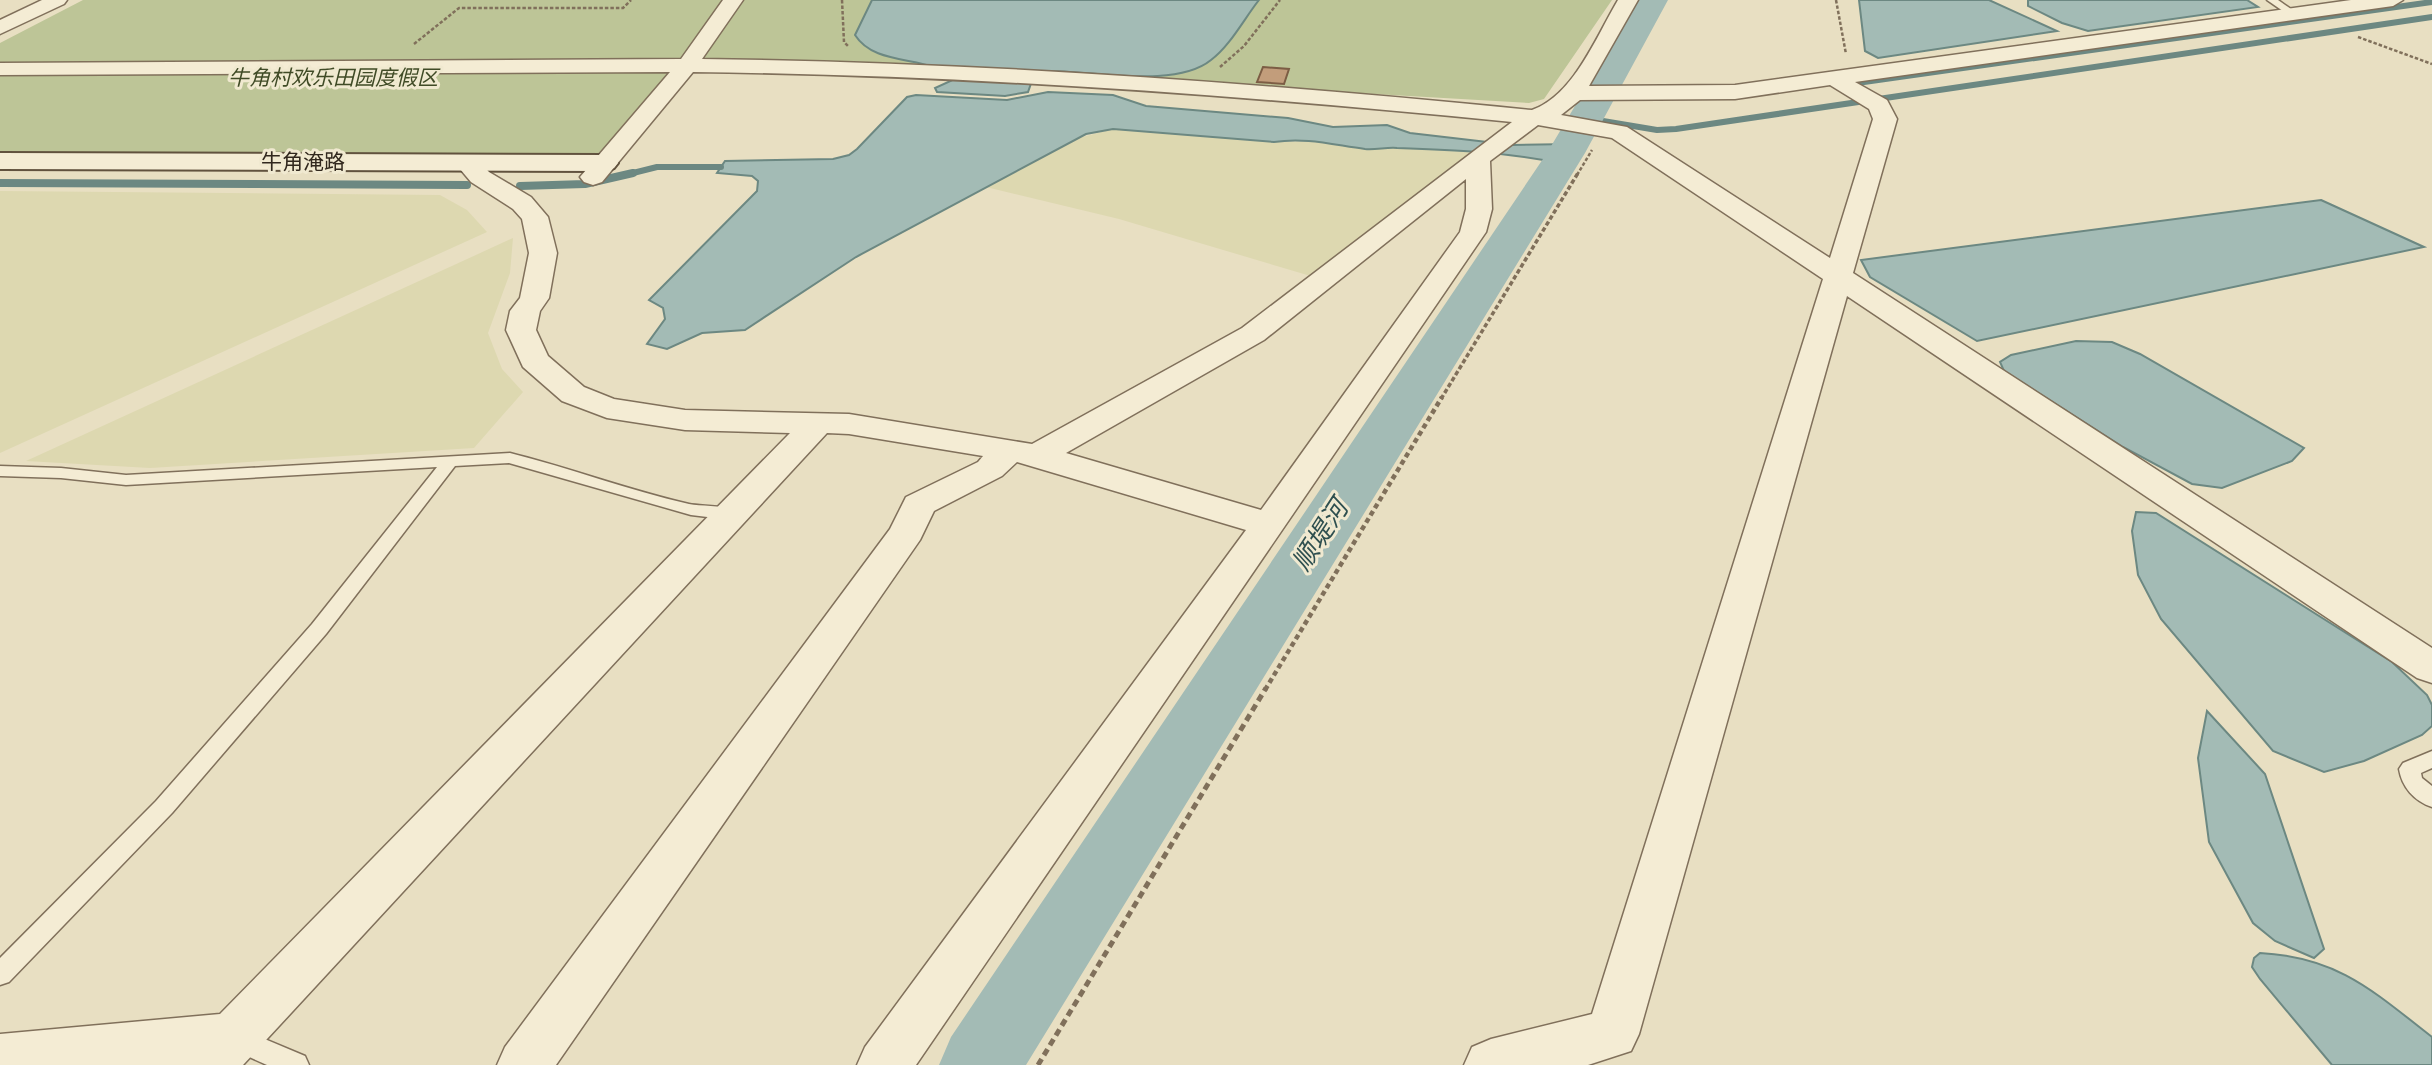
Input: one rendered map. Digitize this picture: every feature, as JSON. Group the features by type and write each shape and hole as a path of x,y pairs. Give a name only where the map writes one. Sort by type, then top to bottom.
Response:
{"street":[{"path":"0,29 57,0"},
{"path":"599,170 687,65 733,0"},
{"path":"524,1065 907,532 919,505 1253,334 1478,158 1544,119 1574,93 1628,0"},
{"path":"1574,93 1735,92 1840,75 2393,0"},
{"path":"0,69 687,65 836,67 1338,98 1544,119 1619,132 2432,668"},
{"path":"1491,1065 1612,1034 1885,119 1883,110 1840,75"},
{"path":"884,1065 1474,232 1479,209 1478,158"},
{"name":"牛角淹路","path":"0,161 473,170"},
{"path":"473,170 522,203 535,216 543,253 534,298 526,311 521,330 534,359 573,394 607,408 684,420 849,424 1023,453 1269,525"},
{"name":"牛角淹路","path":"0,175 599,170"},
{"path":"0,1060 220,1051 818,423"}],"lane":[{"path":"2272,0 2293,14"},
{"path":"0,471 61,472 126,480 510,458 691,510 732,515"},
{"path":"0,974 182,786 319,629 450,461"},
{"path":"2432,760 2410,769 2412,782 2432,797"},
{"path":"220,1051 296,1065"}],"path":[{"path":"386,67 459,8 623,8 631,0"},
{"path":"1173,88 1222,66 1244,46 1280,0"},
{"path":"1836,0 1840,75"},
{"path":"2358,37 2432,64"},
{"path":"1038,1065 1593,148 1619,132"}],"shaded area":[{"path":"1113,129 1274,142 1318,141 1366,149 1394,147 1477,152 1314,277 1119,219 986,187 1075,139"},
{"path":"0,191 440,195 467,210 487,232 0,453"},
{"path":"513,238 510,273 488,333 502,369 523,392 474,448 150,468 26,461"}],"green space":[{"name":"牛角村欢乐田园度假区","path":"83,0 1612,0 1544,99 1529,103 837,63 680,61 598,158 0,156 0,43"}],"water":[{"path":"872,0 1259,0 1224,47 1211,60 1195,69 1153,76 1040,71 1034,75 1028,92 1005,96 937,92 935,88 955,79 931,66 889,57 864,45 855,35"},
{"path":"1859,0 1989,0 2057,31 1878,58 1865,51"},
{"path":"2028,0 2247,0 2258,7 2088,31 2062,23 2028,6"},
{"path":"1048,92 1113,95 1146,106 1288,118 1333,127 1387,125 1410,133 1513,145 1570,144 1559,163 1479,152 1365,149 1309,141 1274,142 1113,129 1086,134 856,257 745,330 702,333 667,349 647,344 665,319 663,308 649,300 757,191 758,181 752,176 717,173 725,161 833,159 849,155 907,97 916,95 1007,100"},
{"path":"2321,200 2424,247 1977,341 1870,277 1861,260"},
{"path":"2076,341 2112,342 2140,354 2304,448 2292,461 2222,488 2192,484 2123,447 2004,371 2000,362 2011,355"},
{"path":"2136,512 2156,513 2392,662 2427,695 2432,705 2432,726 2422,735 2364,761 2324,772 2273,751 2161,619 2138,575 2132,531"},
{"path":"2207,711 2265,774 2324,949 2314,958 2275,941 2253,923 2209,842 2198,758"},
{"path":"2260,953 2311,961 2333,969 2372,991 2432,1037 2432,1065 2332,1065 2252,967 2254,958"}],"building":[{"path":"1263,67 1289,69 1284,84 1257,82"}],"waterway":[{"name":"顺堤河","path":"980,1065 1566,153 1653,0"},
{"path":"1857,83 2432,2"},
{"path":"1585,118 1657,130 1676,129 2432,17"},
{"path":"633,173 657,167 721,167"},
{"path":"520,186 585,184 633,173"},
{"path":"625,175 633,173"},
{"path":"0,183 467,185"}]}
